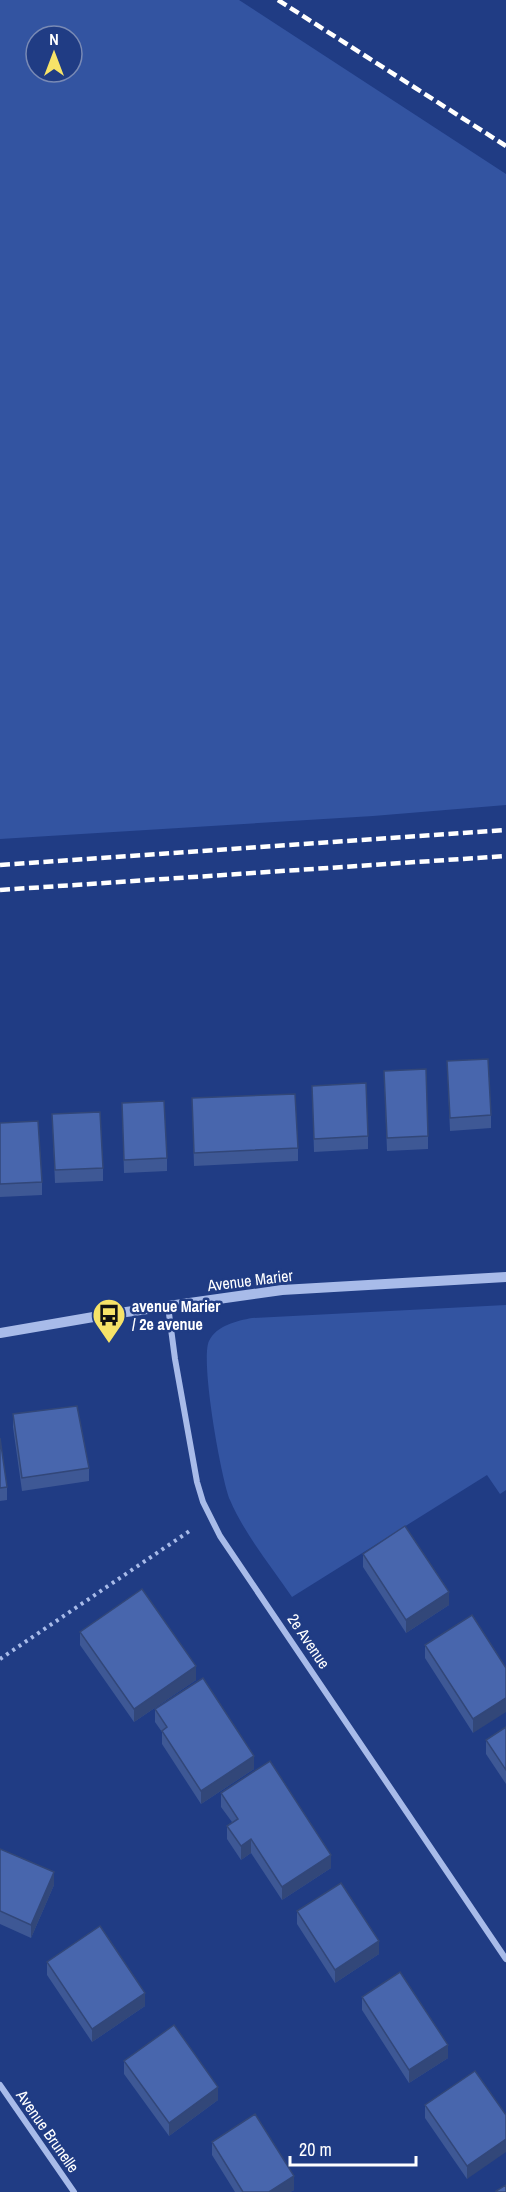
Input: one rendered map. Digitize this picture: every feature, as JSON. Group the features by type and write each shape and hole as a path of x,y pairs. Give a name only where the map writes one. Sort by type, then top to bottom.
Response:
{"street":[{"name":"Avenue Marier","path":"0,1333 105,1315 282,1290 506,1277"},
{"name":"2e Avenue","path":"168,1306 192,1457 200,1492 210,1517 220,1536 506,1959"},
{"name":"Avenue Brunelle","path":"0,2085 75,2192"}],"path":[{"path":"0,1659 210,1517"}],"shaded area":[{"path":"0,0 239,0 506,174 506,805 373,816 0,839"},
{"path":"506,1305 506,1490 500,1494 487,1475 292,1597 243,1526 226,1488 209,1394 207,1352 209,1341 222,1327 252,1318"}],"building":[{"path":"488,1059 491,1115 450,1118 447,1061"},
{"path":"426,1069 428,1136 387,1138 384,1071"},
{"path":"366,1083 368,1136 314,1139 312,1086"},
{"path":"295,1094 298,1148 194,1153 192,1098"},
{"path":"164,1101 167,1158 124,1160 122,1103"},
{"path":"100,1112 103,1168 55,1170 52,1114"},
{"path":"38,1121 42,1182 0,1184 0,1123"},
{"path":"77,1406 89,1468 22,1478 13,1414"},
{"path":"0,1438 7,1487 0,1488"},
{"path":"405,1526 449,1592 406,1620 363,1554"},
{"path":"142,1589 196,1666 134,1709 80,1632"},
{"path":"472,1615 506,1668 506,1698 473,1719 425,1645"},
{"path":"203,1678 254,1756 201,1791 162,1731 167,1727 155,1709"},
{"path":"506,1727 506,1770 486,1740"},
{"path":"270,1761 331,1855 282,1887 251,1839 241,1846 227,1826 238,1819 221,1793"},
{"path":"0,1849 54,1872 31,1925 0,1911"},
{"path":"341,1883 379,1941 335,1970 297,1911"},
{"path":"100,1926 145,1993 92,2029 47,1962"},
{"path":"400,1972 448,2045 409,2070 362,1997"},
{"path":"174,2025 218,2087 169,2123 124,2061"},
{"path":"475,2071 506,2115 506,2139 467,2166 425,2105"},
{"path":"255,2114 294,2176 269,2192 243,2192 212,2142"},
{"path":"506,2185 506,2192 496,2192 496,2191"}],"railway":[{"path":"278,0 506,146"},
{"path":"0,865 506,830"},
{"path":"0,890 506,856"}],"place":[{"name":"avenue Marier / 2e avenue","path":"109,1344"}]}
